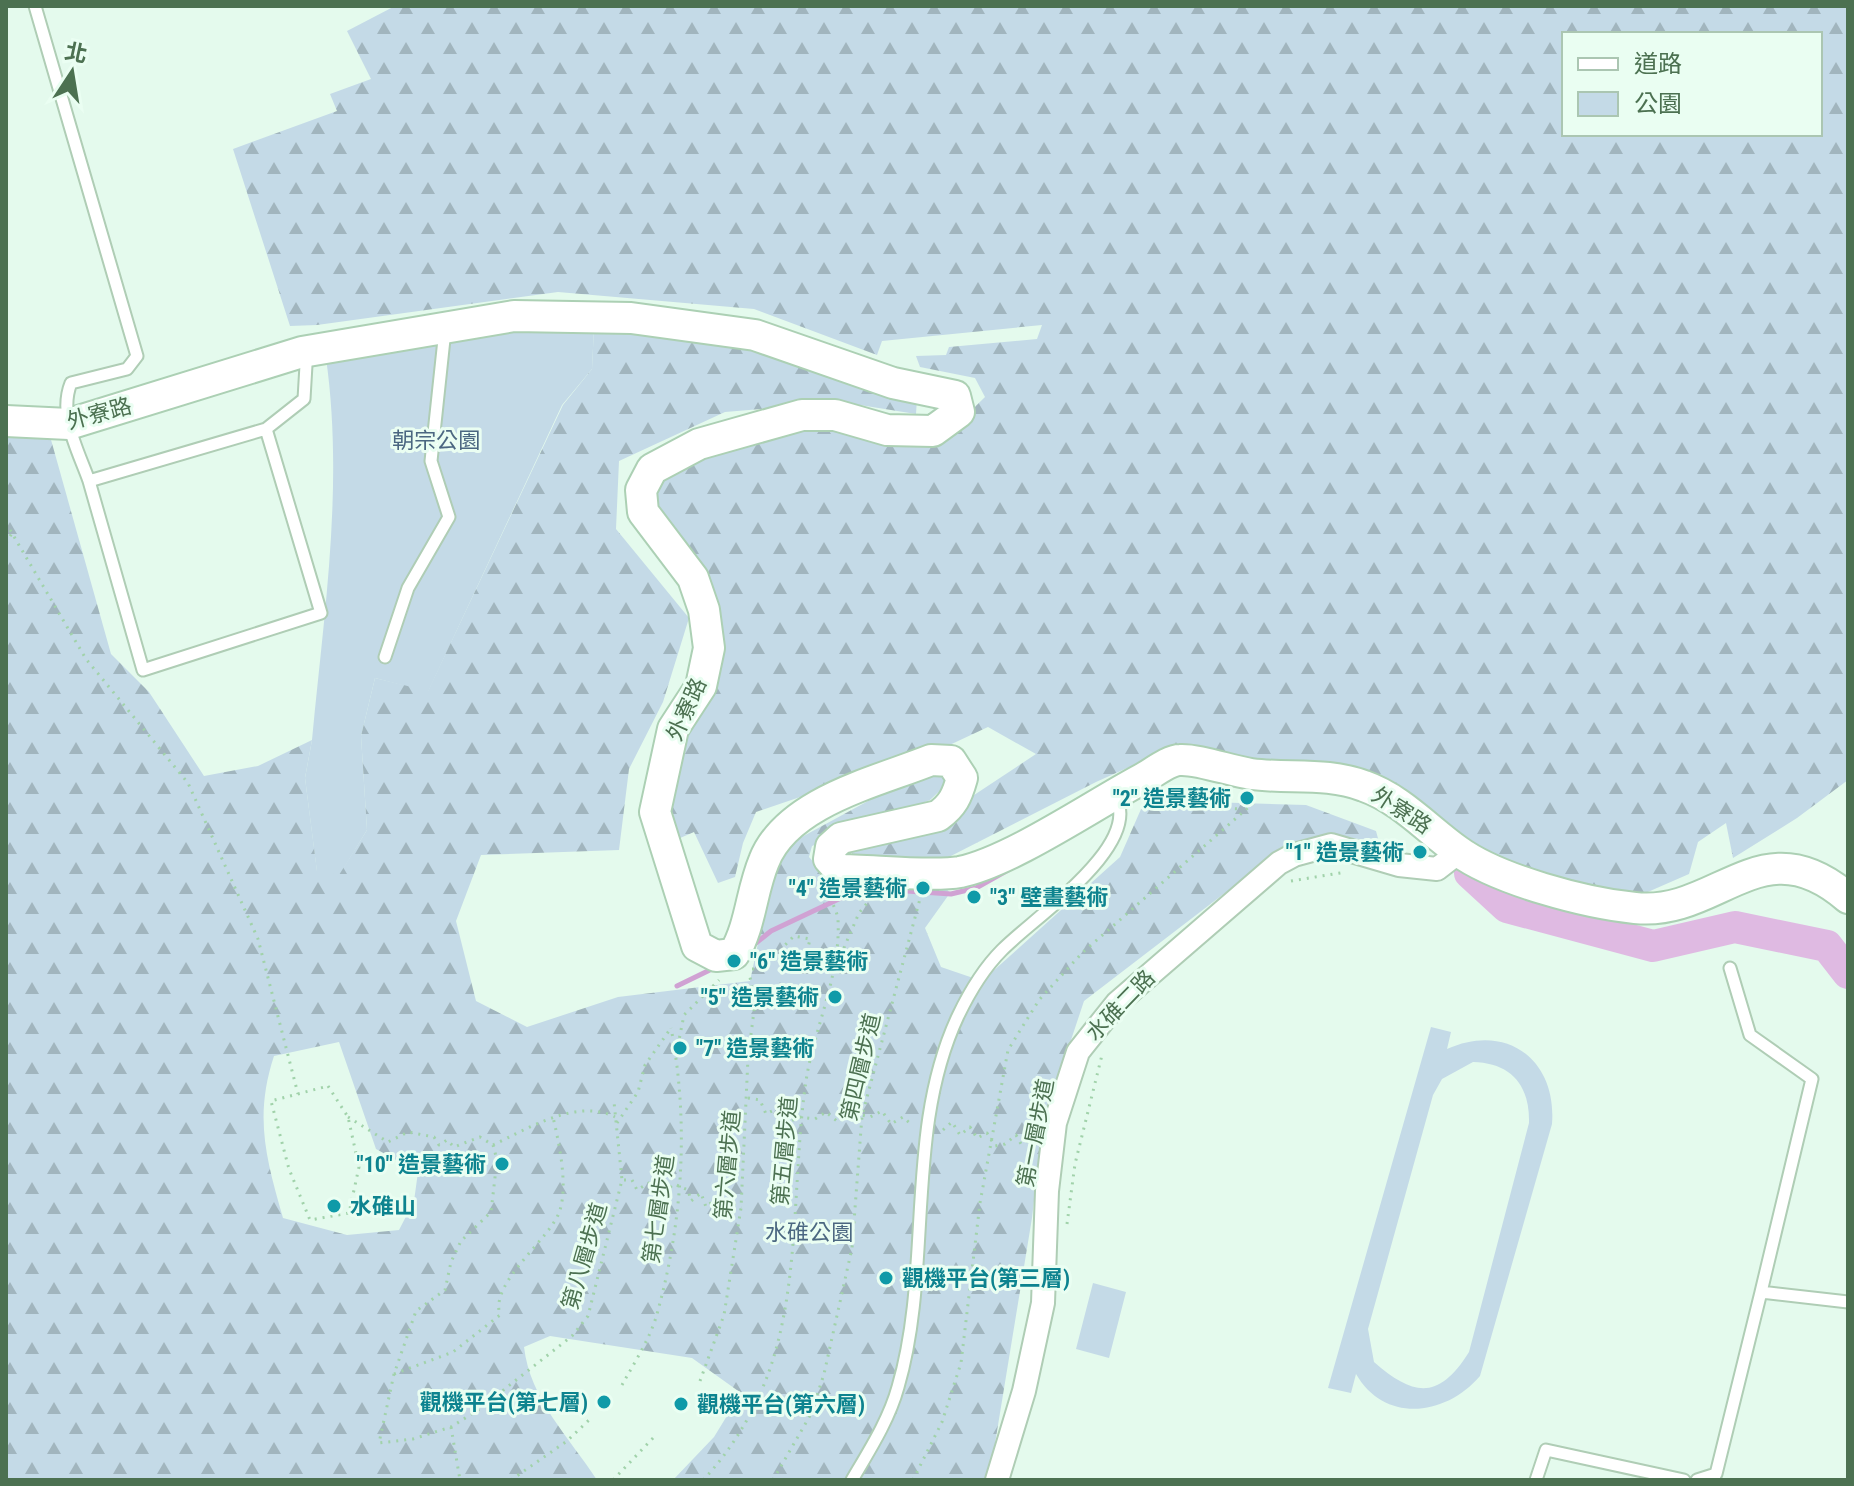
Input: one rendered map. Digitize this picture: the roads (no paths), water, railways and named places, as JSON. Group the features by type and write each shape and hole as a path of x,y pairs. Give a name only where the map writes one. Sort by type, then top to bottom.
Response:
{"street":[{"name":"外寮路","path":"6,421 69,424 302,352 514,316 631,318 740,333 893,383 955,396 959,412 933,431 887,430 835,415 802,415 699,444 652,469 641,490 643,512 693,578 704,610 709,648 701,686 673,729 655,812 697,946 716,956 734,954 744,937 762,864 785,827 809,810 931,760 951,761 962,778 956,798 949,807 938,816 841,838 831,847 829,859 839,870 959,872 1005,855 1118,800 1179,759 1274,777 1329,777 1368,787 1435,830 1459,852 1538,888 1637,908 1675,904 1735,877 1769,869 1801,870 1827,880 1848,898"},
{"name":"水碓二路","path":"997,1480 1024,1391 1043,1303 1047,1191 1055,1123 1078,1052 1092,1030 1157,967 1279,863 1294,855 1331,845 1399,865 1437,869 1459,852"}],"lane":[{"path":"35,6 137,356 127,369 71,383 65,397 69,424 89,481 143,670 321,613 266,429"},
{"path":"385,657 408,588 449,517 431,461 443,378 445,326"},
{"path":"89,481 266,429 304,399 306,365 302,352"},
{"path":"852,1480 873,1446 898,1388 911,1320 929,1123 957,1018 1000,952 1097,865 1123,819 1118,800"},
{"path":"1697,1480 1716,1474 1812,1079 1750,1035 1730,968"},
{"path":"1761,1292 1848,1302"},
{"path":"1536,1480 1546,1450 1684,1480"}],"waterway":[{"path":"751,947 771,931 862,888 951,894 976,888 1008,870"},
{"path":"1470,873 1507,907 1653,946 1735,927 1827,946 1848,973"},
{"path":"677,986 716,967"}],"place":[{"name":"\"2\" 造景藝術","path":"1247,798"},
{"name":"\"1\" 造景藝術","path":"1420,852"},
{"name":"\"4\" 造景藝術","path":"923,888"},
{"name":"\"3\" 壁畫藝術","path":"974,897"},
{"name":"\"6\" 造景藝術","path":"734,961"},
{"name":"\"5\" 造景藝術","path":"835,997"},
{"name":"\"7\" 造景藝術","path":"680,1048"},
{"name":"\"10\" 造景藝術","path":"502,1164"},
{"name":"水碓山","path":"334,1206"},
{"name":"觀機平台(第三層)","path":"886,1278"},
{"name":"觀機平台(第七層)","path":"604,1402"},
{"name":"觀機平台(第六層)","path":"681,1404"}],"park label":[{"name":"朝宗公園","path":"436,440"},
{"name":"水碓公園","path":"809,1232"}]}
